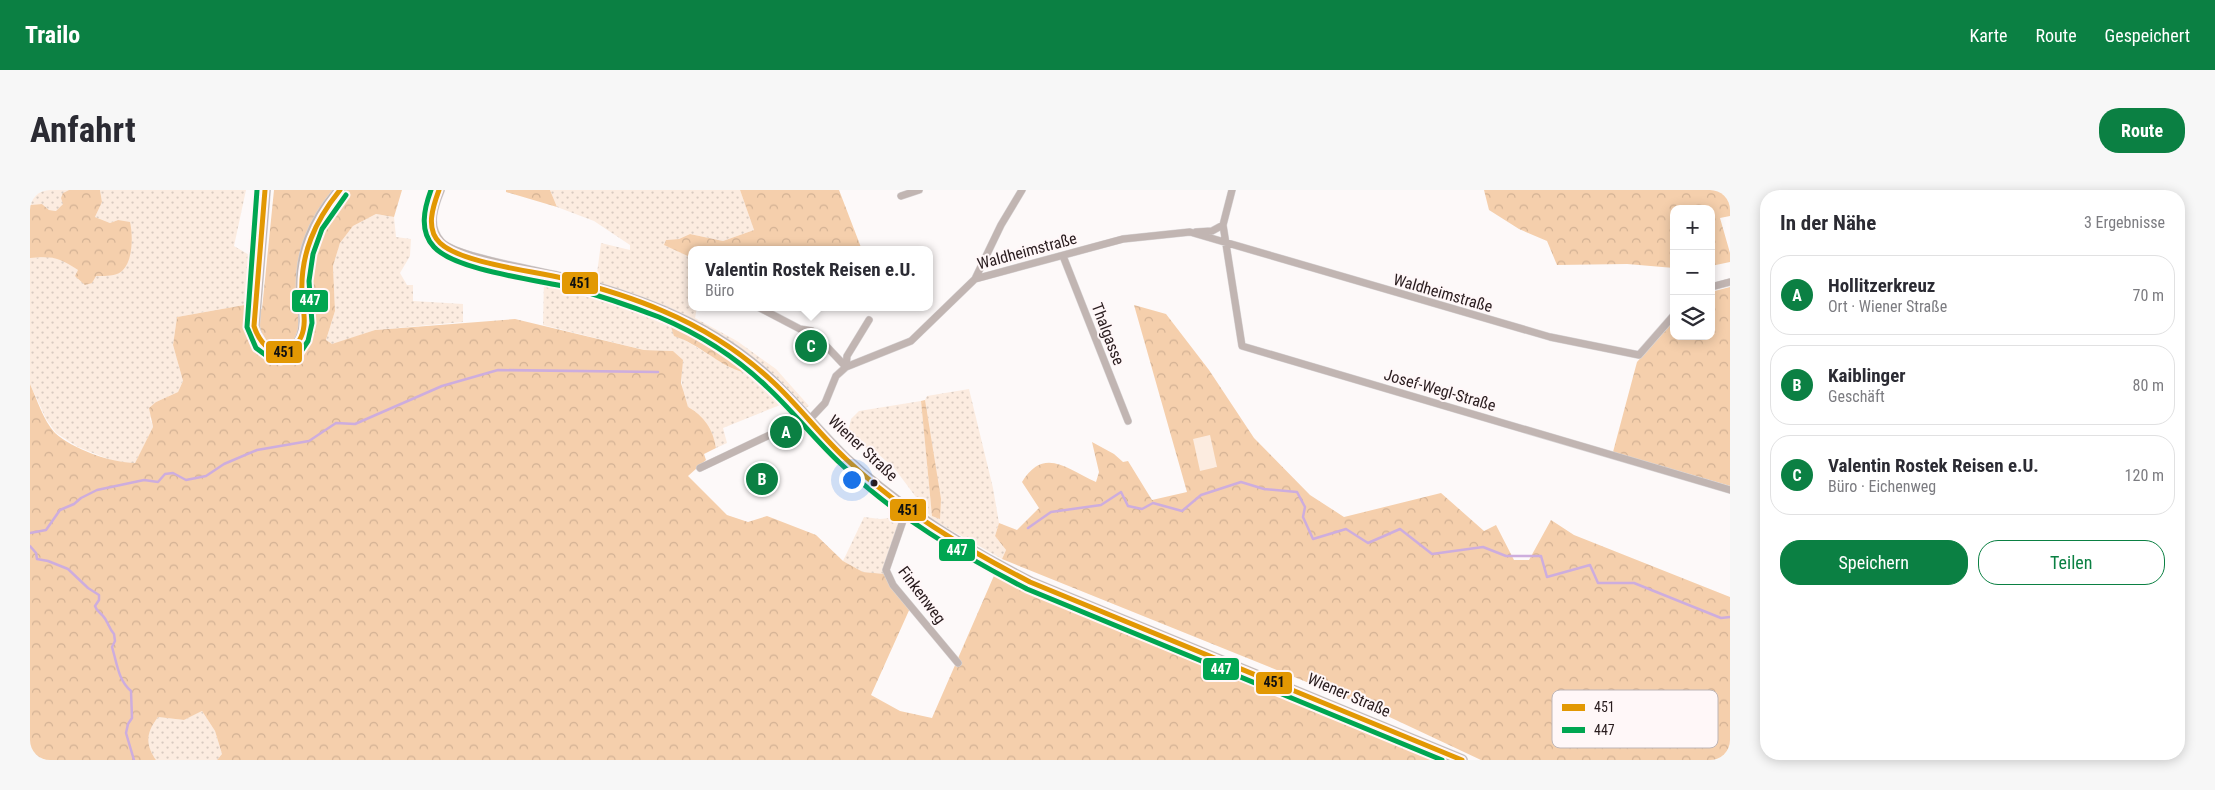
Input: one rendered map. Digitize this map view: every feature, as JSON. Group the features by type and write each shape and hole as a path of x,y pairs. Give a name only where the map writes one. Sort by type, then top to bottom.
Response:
{"main road":[{"path":"265,190 254,326 262,346 279,353 293,348 302,336 304,321 302,279 304,253 317,221 340,190"},
{"name":"Wiener Straße","path":"439,190 432,212 431,225 436,237 447,249 464,256 590,286 672,315 716,337 738,352 768,377 846,459 907,509 992,562 1030,582 1462,760"}],"street":[{"path":"901,196 919,190"},
{"path":"975,279 1001,225 1022,190"},
{"path":"1226,243 1223,225 1232,190"},
{"name":"Waldheimstraße","path":"846,367 911,341 975,279 1123,239 1212,231 1223,225"},
{"name":"Waldheimstraße","path":"1190,232 1540,335 1615,351 1639,355 1670,320"},
{"name":"Josef-Wegl-Straße","path":"1226,243 1242,346 1730,490"},
{"name":"Thalgasse","path":"1063,256 1128,421"},
{"path":"1715,286 1730,282"},
{"path":"766,311 800,329 812,331 846,367"},
{"path":"700,468 776,432 809,420 825,403 836,376 846,367 847,356 869,320"},
{"name":"Finkenweg","path":"907,509 886,570 893,585 958,663"}],"shaded area":[{"path":"30,190 69,190 63,193 63,204 57,211 49,210 42,204 30,205"},
{"path":"100,190 246,190 234,246 251,256 250,304 177,317 173,345 183,381 178,392 156,402 150,419 153,427 135,463 118,463 78,447 56,433 46,419 30,384 30,258 47,257 62,259 78,270 96,276 114,275 118,220 110,223 95,217 102,202"},
{"path":"550,190 740,190 754,230 723,241 690,234 679,239 666,240 665,245 688,256 688,311 696,311 695,318 737,341 776,369 809,406 795,414 791,423 792,417 780,405 723,428 727,443 716,448 708,429 692,413 685,402 682,384 682,360 673,351 644,350 543,325 544,277 596,281 601,243 630,250 630,245 594,221 557,207","holes":["681,338 722,349 745,366 733,369"]},
{"path":"376,214 394,217 396,237 411,239 410,256 400,273 407,285 413,285 413,301 463,304 463,322 375,330 332,345 326,340 335,311 333,266 340,243 353,226"},
{"path":"969,389 993,488 999,523 995,536 1006,550 1002,559 933,520 895,469 877,453 852,439 849,428 851,419 859,411 921,401 932,515 925,400 927,396"},
{"path":"1210,435 1217,467 1200,471 1193,439"},
{"path":"864,517 880,519 901,517 885,574 863,572 843,561"},
{"path":"202,711 215,731 222,754 217,760 156,760 148,743 148,738 151,728 158,717 184,720"}],"green space":[{"path":"69,190 100,190 102,202 95,217 110,223 118,220 130,222 132,240 129,260 123,270 117,274 96,276 92,283 85,285 75,276 78,270 66,262 50,257 30,258 30,205 42,204 49,210 56,211 63,204 61,198 63,193"},
{"path":"274,190 402,190 394,217 376,214 353,226 340,243 333,266 335,311 326,340 332,344 375,330 515,319 644,350 673,351 683,360 681,383 688,407 707,424 713,435 716,448 704,454 706,460 688,476 727,515 748,522 767,516 816,535 843,561 863,572 885,574 911,606 871,695 900,711 932,718 996,571 1016,583 1372,729 1442,760 217,760 222,754 215,731 202,711 184,720 158,717 151,728 148,738 150,749 156,760 30,760 30,384 47,422 55,433 82,450 115,461 135,463 153,427 149,408 156,402 178,392 183,381 173,345 177,317 250,304 262,309"},
{"path":"506,190 550,190 557,207 506,192"},
{"path":"740,190 839,190 860,246 688,246 688,256 664,245 666,240 679,239 690,234 723,241 754,230"},
{"path":"1484,190 1730,190 1730,216 1720,218 1730,253 1730,262 1715,265 1715,205 1670,205 1670,268 1627,264 1557,265 1547,241 1519,229 1489,210"},
{"path":"1730,287 1730,486 1613,452 1637,362 1670,325 1670,340 1715,340 1715,291"},
{"path":"1134,305 1166,314 1209,370 1254,438 1310,495 1344,517 1441,493 1484,531 1496,525 1514,560 1529,560 1551,520 1574,535 1730,597 1730,760 1481,760 1366,706 1002,559 1006,550 995,536 999,523 1017,530 1039,508 1022,482 1030,471 1039,465 1047,463 1056,464 1096,482 1099,472 1092,442 1114,454 1123,462 1128,461 1152,500 1187,492"},
{"path":"673,325 693,332 720,348 745,366 742,372 674,336 671,327"},
{"path":"925,400 941,499 940,519 932,516 921,401"}],"waterway":[{"path":"30,533 46,530 60,510 97,490 144,480 158,482 165,474 173,473 186,480 206,476 224,464 257,450 309,441 336,423 355,424 442,386 498,370 658,372"},
{"path":"1028,528 1051,512 1101,505 1121,492 1128,506 1142,509 1153,503 1182,511 1201,495 1241,482 1264,489 1297,492 1305,507 1303,517 1313,539 1346,529 1368,543 1400,529 1432,554 1483,547 1506,556 1541,556 1547,577 1590,565 1598,583 1634,583 1721,618 1730,617"},
{"path":"30,546 36,553 37,559 68,569 88,588 99,595 99,600 95,606 105,618 114,634 115,641 112,647 118,671 123,682 131,691 132,718 126,733 134,760"}],"transit line":[{"name":"447","path":"257,190 247,327 256,348 271,359 281,361 292,358 300,353 308,341 312,323 309,281 313,254 322,229 346,195"},
{"name":"451","path":"265,190 254,326 257,335 268,348 282,353 289,351 295,346 303,332 302,280 307,252 316,226 340,190"},
{"name":"447","path":"431,190 424,220 426,234 434,247 445,255 460,262 499,274 572,288 605,298 659,317 703,339 730,356 755,376 777,396 831,455 862,483 906,517 953,548 1027,589 1442,760"},
{"name":"451","path":"439,190 433,210 433,231 440,243 450,250 480,261 562,278 639,301 707,333 761,371 792,401 836,450 867,478 934,527 981,556 1030,582 1462,760"}],"place":[{"name":"Valentin Rostek Reisen e.U.","path":"811,346"},
{"name":"Hollitzerkreuz","path":"786,432"},
{"name":"Kaiblinger","path":"762,479"}]}
